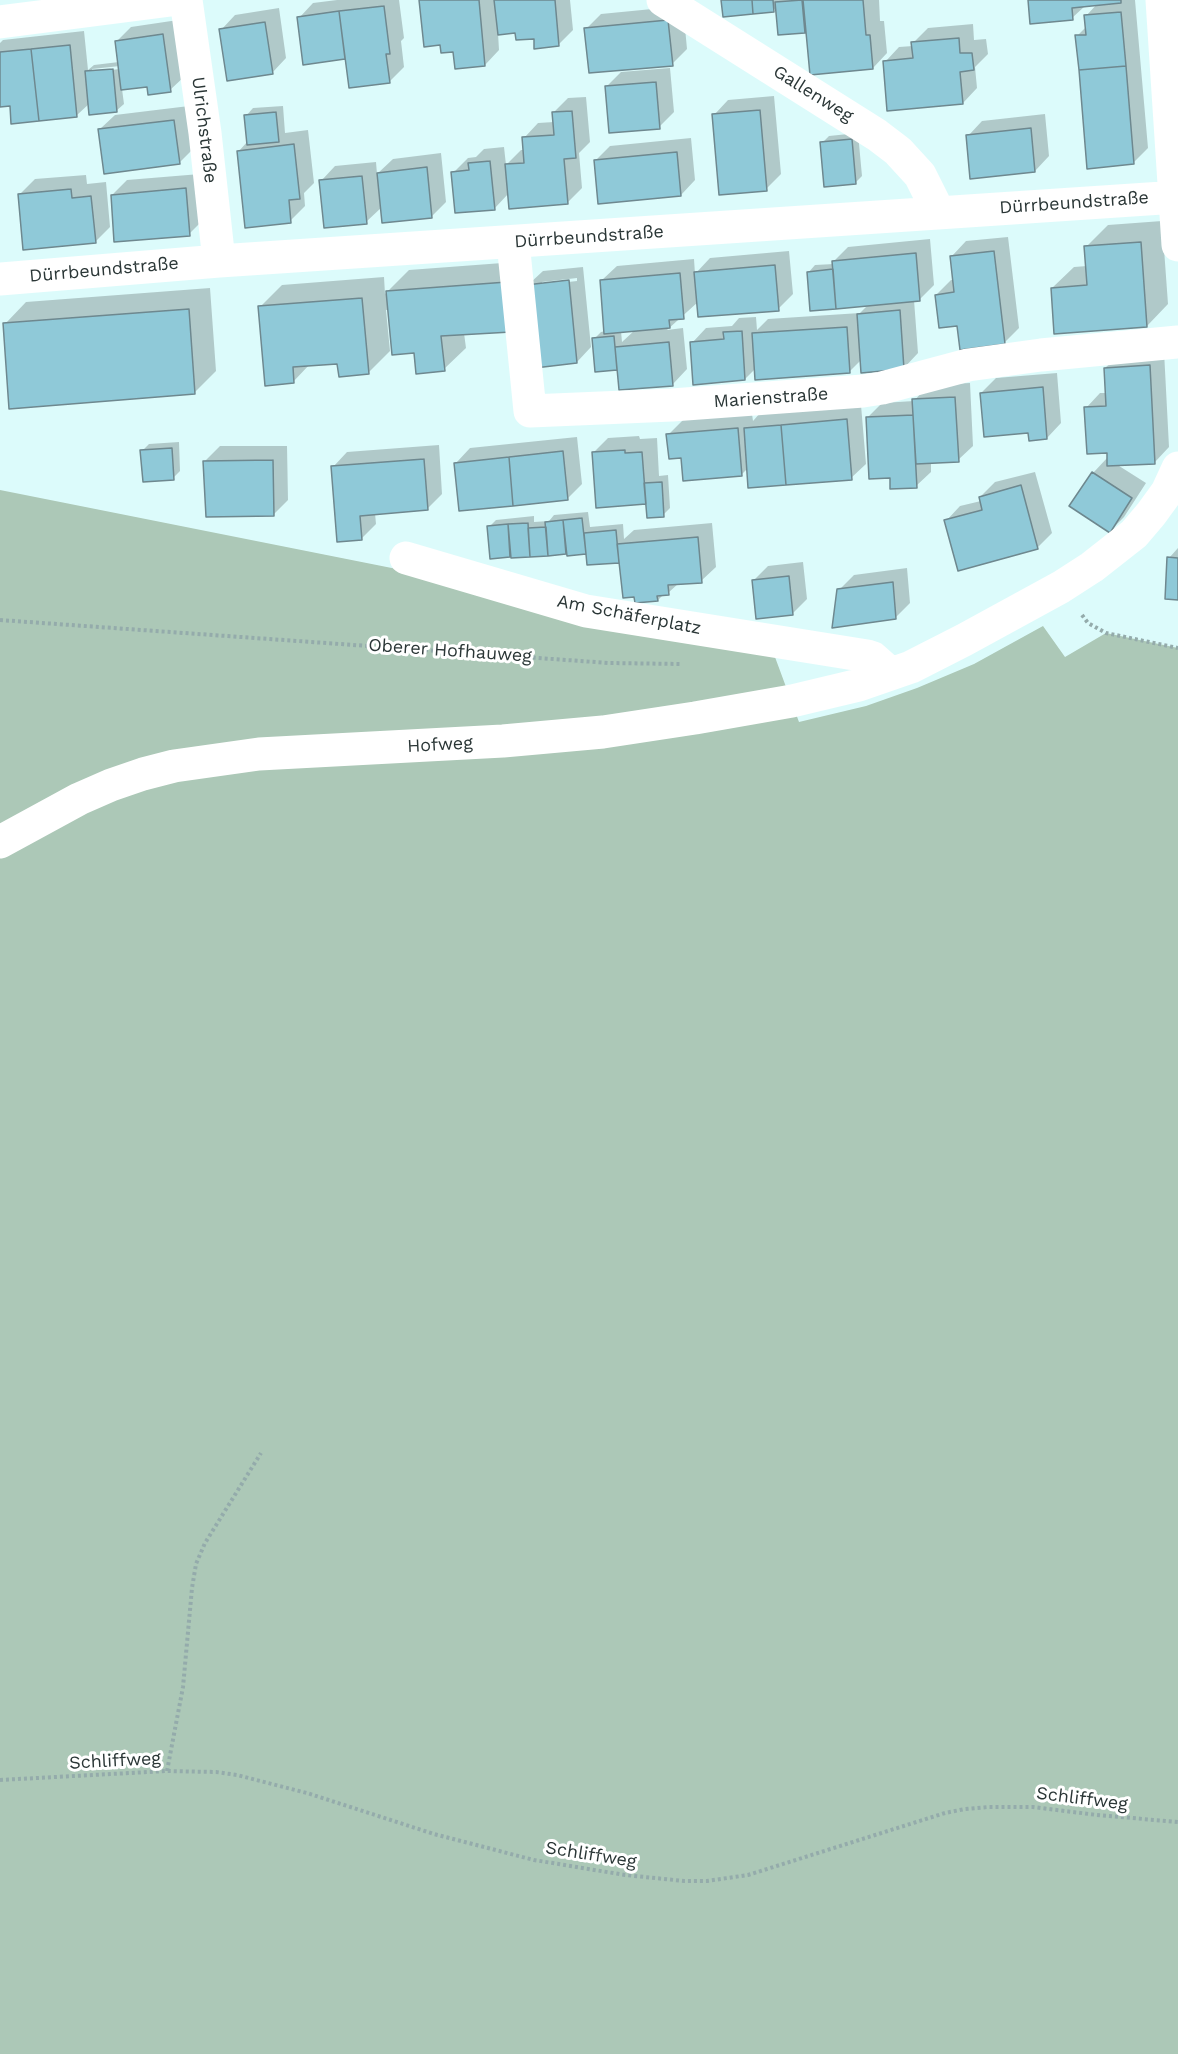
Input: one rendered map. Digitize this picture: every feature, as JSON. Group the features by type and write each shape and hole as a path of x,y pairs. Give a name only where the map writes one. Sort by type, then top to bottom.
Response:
{"street":[{"name":"Ulrichstraße","path":"186,0 205,133 219,261"},
{"name":"Gallenweg","path":"663,0 877,135 898,151 920,175 939,213"},
{"path":"1162,0 1177,197 1178,245"},
{"path":"0,22 154,1"},
{"name":"Dürrbeundstraße","path":"0,279 219,261 1177,197"},
{"name":"Marienstraße","path":"513,242 530,411 672,405 863,391 968,365 1178,342"},
{"path":"891,674 911,667 964,640 1061,587 1099,562 1134,534 1174,485"},
{"name":"Am Schäferplatz","path":"406,558 586,611 873,658 891,674"},
{"name":"Hofweg","path":"0,842 79,799 111,785 174,766 259,754 513,741 603,732 792,701 826,694 891,674"}],"path":[{"path":"1061,587 1088,623 1096,629 1178,648"},
{"name":"Oberer Hofhauweg","path":"0,620 609,663 691,664"},
{"path":"167,1771 184,1680 196,1564 205,1543 261,1453"},
{"name":"Schliffweg","path":"0,1780 167,1771 216,1772 256,1778 307,1792 434,1834 534,1860 625,1875 684,1881 707,1881 748,1875 945,1813 965,1809 1033,1807 1178,1822"}],"green space":[{"path":"0,490 447,579 772,649 799,722 866,706 917,688 974,664 1043,626 1065,657 1106,633 1178,648 1178,2054 0,2054"}],"building":[{"path":"419,0 479,0 485,66 455,69 453,52 441,53 440,45 424,47"},
{"path":"494,0 555,0 559,46 534,49 534,39 516,40 515,33 498,35"},
{"path":"721,0 752,0 753,14 723,17"},
{"path":"752,0 773,0 774,12 753,14"},
{"path":"802,0 805,33 778,35 775,2"},
{"path":"803,0 863,0 866,35 870,35 873,69 810,75"},
{"path":"1028,0 1121,0 1121,3 1072,8 1073,20 1030,24"},
{"path":"384,6 390,54 386,54 390,83 349,88 339,11"},
{"path":"339,11 345,59 303,65 297,17"},
{"path":"1121,12 1126,66 1079,70 1075,35 1086,35 1084,15"},
{"path":"668,20 673,66 589,73 584,28"},
{"path":"265,22 273,74 227,81 219,29"},
{"path":"163,34 171,92 148,95 147,87 121,90 115,41"},
{"path":"959,38 960,53 972,53 974,70 960,72 963,104 887,111 883,61 913,58 911,42"},
{"path":"70,45 77,117 39,121 31,49"},
{"path":"31,49 39,121 11,124 10,106 0,107 0,52"},
{"path":"1126,66 1134,164 1087,169 1079,70"},
{"path":"113,69 117,112 89,115 85,71"},
{"path":"656,82 660,129 609,133 605,86"},
{"path":"760,110 767,191 719,195 712,114"},
{"path":"572,111 576,158 564,159 568,204 509,209 505,164 524,163 522,137 554,135 552,112"},
{"path":"276,112 279,142 247,145 244,115"},
{"path":"174,120 180,164 104,174 98,129"},
{"path":"1031,128 1035,172 970,179 966,135"},
{"path":"852,139 856,184 824,187 820,142"},
{"path":"294,144 300,199 289,200 291,223 245,228 237,151"},
{"path":"677,152 681,196 598,204 594,160"},
{"path":"490,161 495,210 455,213 451,172 469,170 468,163"},
{"path":"427,167 432,218 382,223 377,173"},
{"path":"362,176 367,224 324,228 319,180"},
{"path":"186,188 190,236 114,242 111,195"},
{"path":"71,189 72,198 91,196 96,243 23,250 18,194"},
{"path":"1141,242 1147,327 1054,334 1051,288 1087,285 1084,246"},
{"path":"994,251 1005,344 960,350 957,326 939,328 935,295 954,292 950,256"},
{"path":"916,253 920,301 836,309 832,261"},
{"path":"775,265 779,311 698,317 694,272"},
{"path":"833,269 836,309 810,311 807,272"},
{"path":"680,273 684,319 669,320 670,328 604,334 600,280"},
{"path":"569,280 577,363 535,368 526,285"},
{"path":"507,282 511,332 441,336 445,371 416,374 414,353 392,355 386,291"},
{"path":"362,298 369,374 339,377 337,364 293,367 294,383 265,386 258,306"},
{"path":"189,309 195,394 9,409 3,323"},
{"path":"900,310 904,369 861,373 857,314"},
{"path":"847,327 850,373 755,380 752,333"},
{"path":"742,331 745,380 693,385 690,342 724,339 723,332"},
{"path":"614,336 617,370 595,372 592,338"},
{"path":"669,342 673,386 619,390 615,347"},
{"path":"1150,365 1155,464 1107,466 1107,453 1087,454 1084,407 1106,406 1104,368"},
{"path":"1043,387 1047,439 1029,441 1028,433 984,437 980,393"},
{"path":"955,397 959,462 916,464 912,399"},
{"path":"913,415 917,488 890,489 890,478 869,479 866,417"},
{"path":"847,419 852,480 786,485 781,425"},
{"path":"781,425 786,485 748,488 744,428"},
{"path":"738,428 742,476 683,481 681,458 669,459 666,434"},
{"path":"172,448 174,480 143,482 140,450"},
{"path":"625,450 625,453 642,452 646,504 596,508 592,452"},
{"path":"563,451 568,500 513,506 509,457"},
{"path":"509,457 513,506 459,511 454,463"},
{"path":"424,459 428,510 360,516 362,540 337,542 331,466"},
{"path":"273,460 274,516 206,517 203,461"},
{"path":"1092,472 1132,498 1110,533 1069,506"},
{"path":"662,482 664,517 647,518 644,483"},
{"path":"1021,485 1038,549 958,571 944,520 982,510 979,497"},
{"path":"582,518 586,554 567,556 563,520"},
{"path":"563,520 566,554 548,556 545,522"},
{"path":"528,523 530,557 511,558 508,524"},
{"path":"508,524 510,557 490,559 487,526"},
{"path":"546,527 548,556 530,557 528,528"},
{"path":"616,530 619,563 587,565 584,533"},
{"path":"698,537 702,583 668,585 669,595 657,596 658,601 635,603 634,597 623,598 617,544"},
{"path":"1167,557 1178,558 1178,600 1165,599"},
{"path":"789,576 793,615 756,619 752,580"},
{"path":"893,582 896,619 832,628 837,589"}]}
